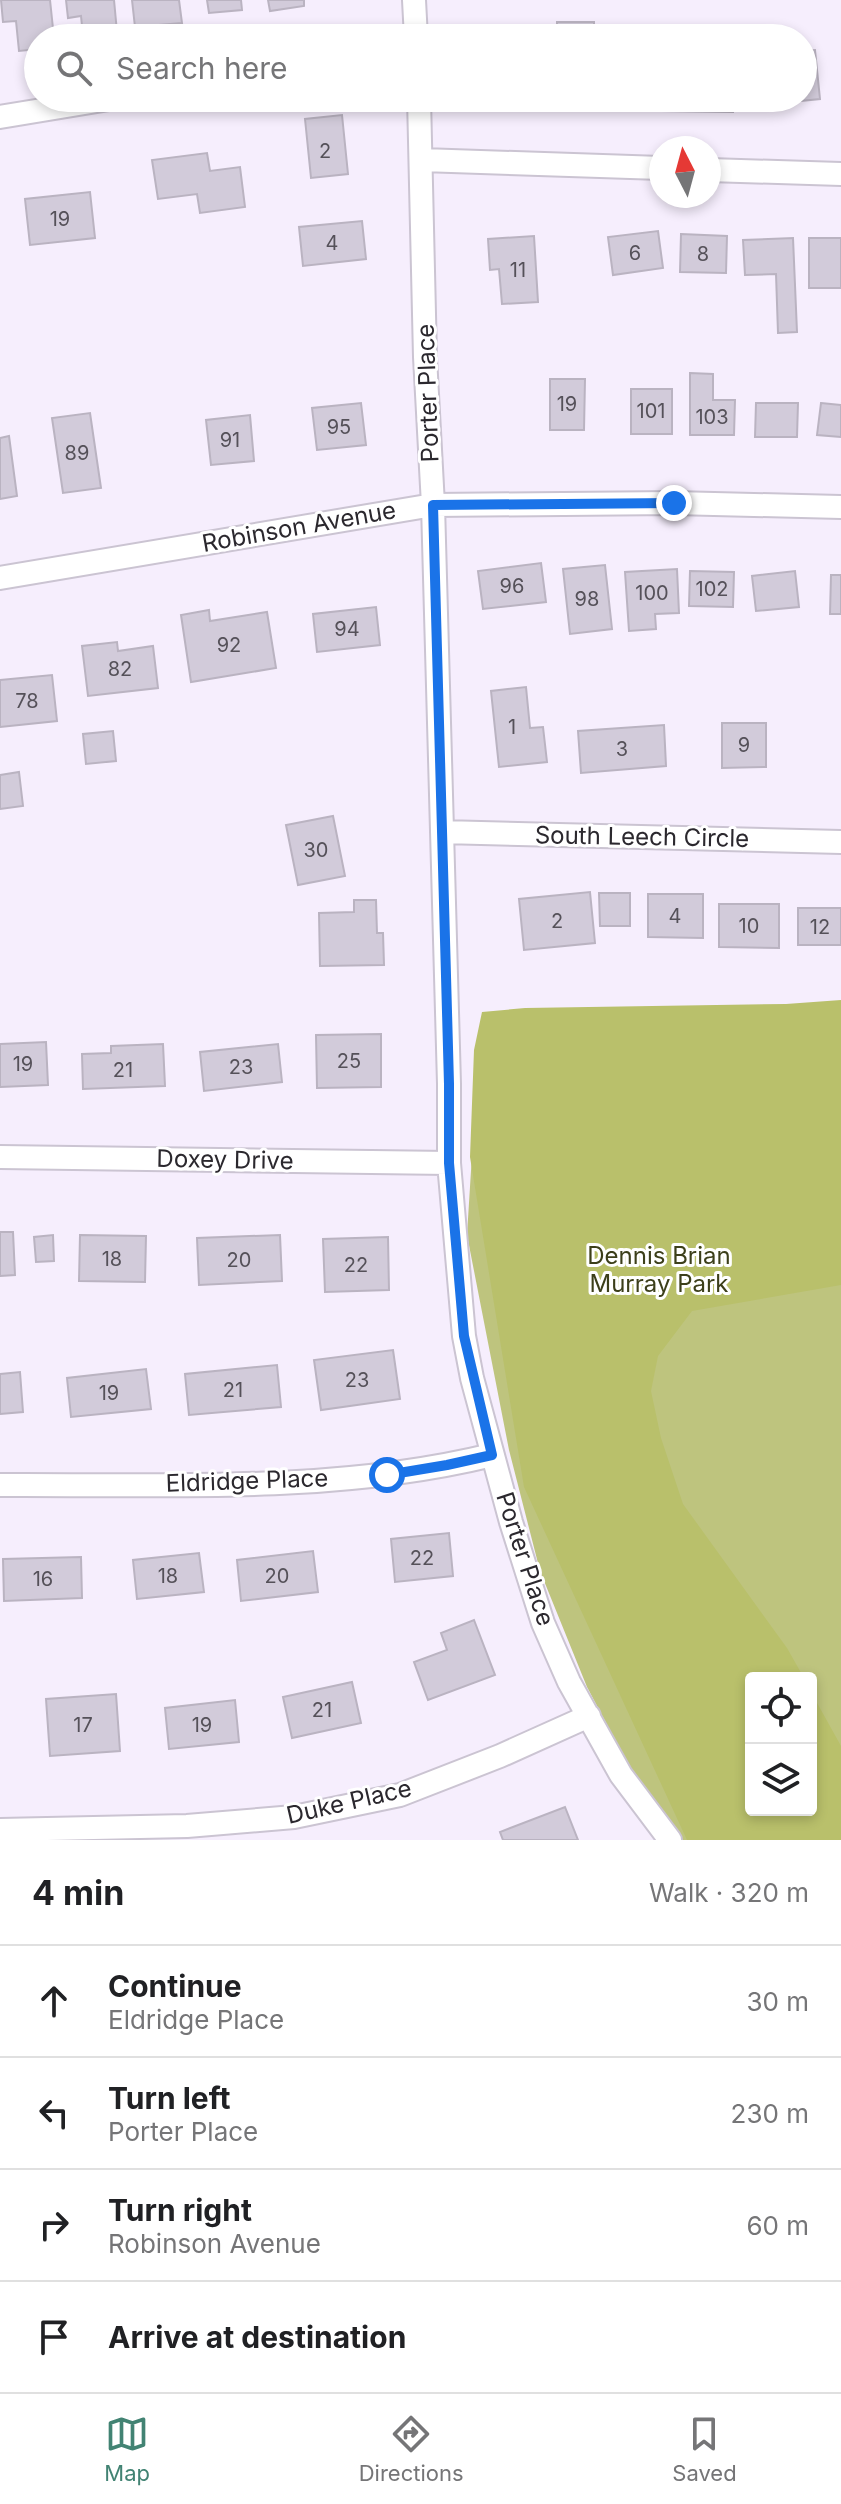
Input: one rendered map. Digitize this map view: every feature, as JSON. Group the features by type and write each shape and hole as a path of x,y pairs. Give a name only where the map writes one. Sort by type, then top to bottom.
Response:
{"street":[{"path":"414,0 415,24"},
{"path":"0,117 30,112"},
{"name":"Porter Place","path":"420,112 449,1163 464,1336 492,1455 543,1623 569,1682 621,1775 670,1840"},
{"path":"422,160 649,168"},
{"path":"721,170 841,174"},
{"name":"Robinson Avenue","path":"0,578 433,505 674,503 841,507"},
{"name":"South Leech Circle","path":"442,832 841,842"},
{"name":"Doxey Drive","path":"0,1157 449,1163"},
{"name":"Eldridge Place","path":"0,1485 289,1483 387,1475 492,1455"},
{"name":"Duke Place","path":"0,1830 187,1826 294,1817 400,1795 500,1756 589,1716"}],"green space":[{"name":"Dennis Brian Murray Park","path":"841,1000 841,1285 692,1311 658,1356 651,1391 661,1438 683,1504 787,1648 801,1672 745,1672 745,1816 817,1816 817,1703 841,1746 841,1840 687,1840 524,1487 470,1157 474,1050 482,1012 525,1008 786,1004"},
{"name":"Dennis Brian Murray Park","path":"841,1085 841,1840 679,1840 633,1774 587,1687 540,1571 509,1450 467,1235 476,1090"}],"building":[{"path":"1,0 50,0 53,24 24,24 24,50 19,51 16,21 3,22"},
{"path":"66,0 114,0 116,24 82,24 81,16 68,18"},
{"path":"132,0 179,0 182,23 135,24"},
{"path":"207,0 241,0 242,10 209,13"},
{"path":"268,0 304,0 304,6 270,11"},
{"path":"557,22 594,22 594,24"},
{"path":"817,70 820,99 817,99"},
{"path":"342,115 348,174 311,178 305,119"},
{"path":"207,153 210,171 240,167 245,207 200,213 197,194 158,199 152,160"},
{"path":"90,192 95,238 30,245 25,199"},
{"path":"362,221 366,259 303,266 299,227"},
{"path":"658,231 663,268 613,275 608,237"},
{"path":"681,234 727,236 726,273 680,272"},
{"path":"534,236 538,302 502,304 499,269 490,270 488,239"},
{"path":"793,238 797,332 778,333 776,274 745,275 743,240"},
{"path":"809,238 841,238 841,288 809,288"},
{"path":"690,373 713,374 713,400 735,400 734,435 690,435"},
{"path":"550,379 585,379 584,430 550,430"},
{"path":"631,389 672,389 672,434 631,434"},
{"path":"361,403 366,445 317,450 312,408"},
{"path":"756,403 798,403 797,437 755,437"},
{"path":"821,403 841,405 841,437 817,435"},
{"path":"90,413 101,488 63,493 52,418"},
{"path":"250,415 254,461 211,465 206,420"},
{"path":"9,436 17,496 0,499 0,438"},
{"path":"541,563 546,602 483,609 478,571"},
{"path":"605,565 612,629 570,634 563,569"},
{"path":"677,569 679,613 655,614 656,629 629,631 625,572"},
{"path":"690,571 734,572 733,607 689,606"},
{"path":"795,571 799,607 756,611 752,576"},
{"path":"831,575 841,575 841,614 830,614"},
{"path":"376,607 380,645 317,652 313,614"},
{"path":"209,610 210,621 267,612 276,668 191,682 181,615"},
{"path":"117,642 118,651 153,646 158,688 88,696 82,646"},
{"path":"52,675 57,721 0,727 0,680"},
{"path":"526,687 530,728 543,727 547,762 499,767 491,691"},
{"path":"722,723 766,723 766,767 722,768"},
{"path":"664,725 666,766 581,773 578,731"},
{"path":"113,731 116,761 86,764 83,734"},
{"path":"19,772 23,806 0,809 0,775"},
{"path":"333,816 345,876 298,885 286,825"},
{"path":"590,892 595,943 524,950 519,899"},
{"path":"599,893 630,893 630,926 600,926"},
{"path":"648,894 703,894 703,938 648,937"},
{"path":"354,900 376,900 377,933 383,933 384,965 320,966 319,913 354,912"},
{"path":"719,904 779,904 779,948 719,947"},
{"path":"798,908 841,908 841,945 798,945"},
{"path":"381,1034 381,1087 317,1088 316,1035"},
{"path":"46,1042 48,1085 0,1087 0,1044"},
{"path":"163,1044 165,1086 83,1089 82,1054 111,1053 111,1046"},
{"path":"278,1044 282,1082 204,1091 200,1052"},
{"path":"0,1232 13,1232 15,1275 0,1276"},
{"path":"53,1235 54,1261 36,1262 34,1237"},
{"path":"80,1235 146,1236 145,1282 79,1281"},
{"path":"280,1235 282,1281 199,1285 197,1238"},
{"path":"388,1237 389,1290 325,1292 323,1239"},
{"path":"393,1350 400,1399 321,1410 314,1360"},
{"path":"277,1365 281,1407 189,1415 185,1374"},
{"path":"146,1369 151,1409 71,1417 67,1378"},
{"path":"20,1372 23,1412 0,1414 0,1374"},
{"path":"449,1533 453,1576 395,1582 391,1539"},
{"path":"313,1551 318,1592 241,1601 237,1560"},
{"path":"199,1553 204,1592 137,1599 133,1560"},
{"path":"81,1557 82,1598 4,1601 3,1559"},
{"path":"474,1620 495,1675 428,1700 414,1662 447,1650 441,1633"},
{"path":"352,1682 361,1723 292,1738 283,1697"},
{"path":"116,1694 120,1751 50,1756 46,1699"},
{"path":"235,1700 239,1742 169,1749 165,1708"},
{"path":"565,1807 578,1840 503,1840 500,1832"}],"route":[{"path":"387,1475 492,1455 464,1336 449,1163 433,505 674,503"}]}
